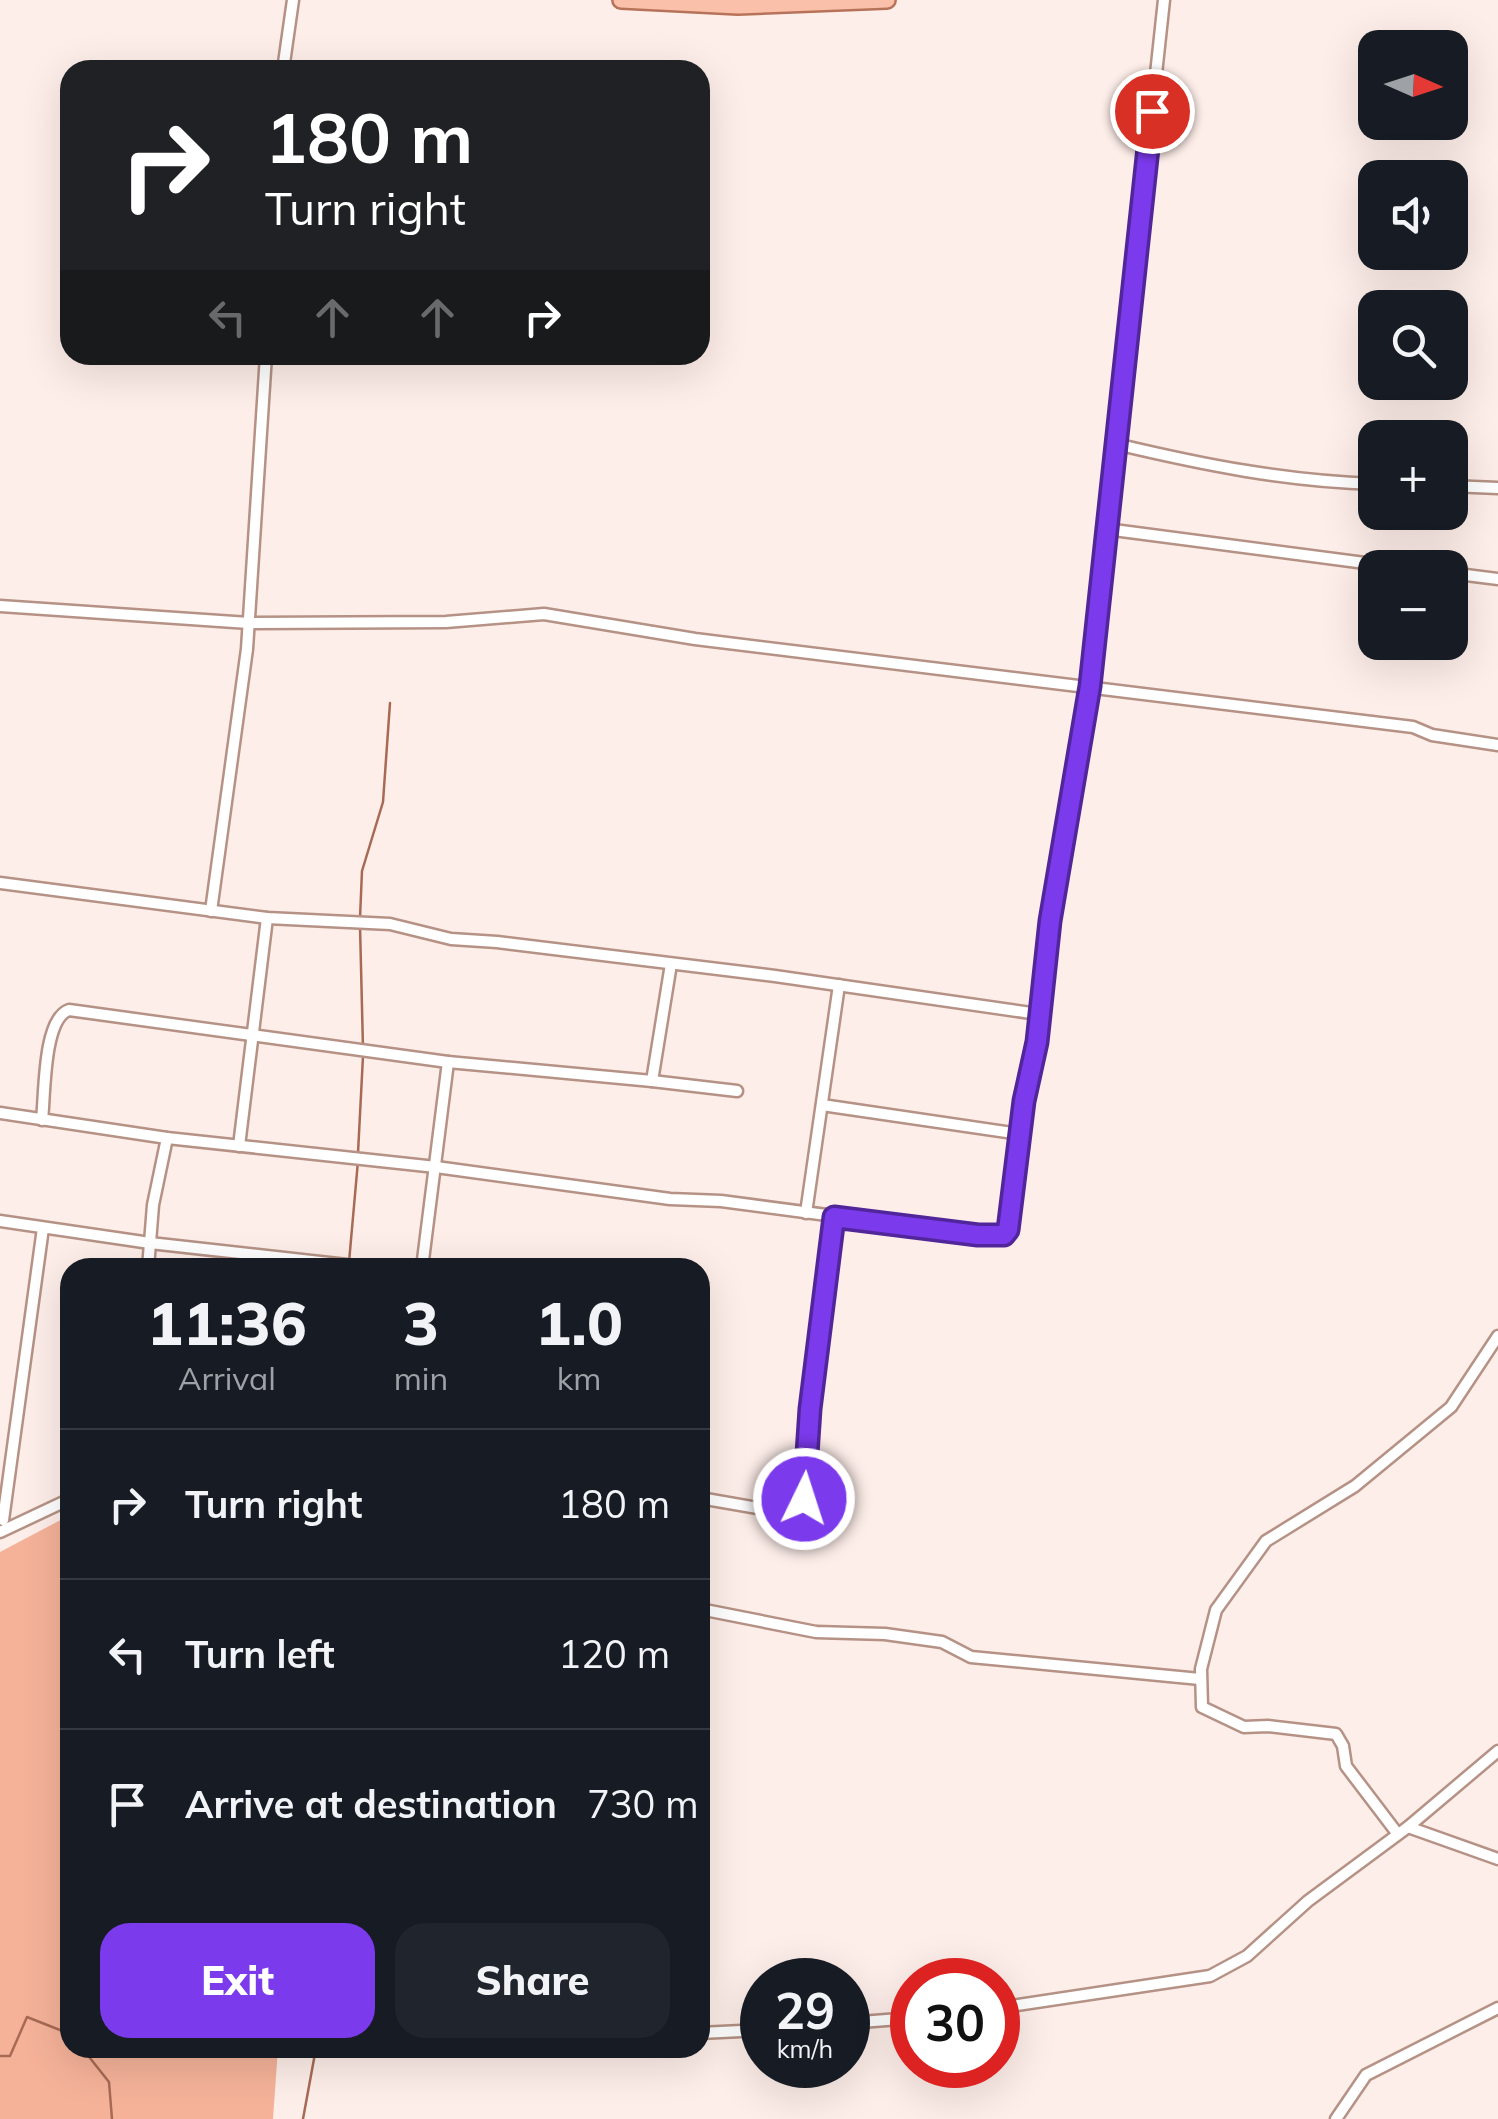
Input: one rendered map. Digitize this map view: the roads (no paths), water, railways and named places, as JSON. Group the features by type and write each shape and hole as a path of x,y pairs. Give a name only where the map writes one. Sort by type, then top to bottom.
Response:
{"main road":[{"path":"621,0 752,6 887,0"}],"street":[{"path":"284,60 293,0"},
{"path":"0,1113 167,1138 436,1166 670,1199 721,1201 978,1235 1004,1235 1010,1222 1020,1134 1090,686 1164,0"},
{"path":"211,911 249,623 265,365"},
{"path":"1116,444 1227,470 1358,483"},
{"path":"1468,487 1498,488"},
{"path":"1106,528 1358,562"},
{"path":"1468,575 1498,579"},
{"path":"0,606 249,623 446,622 544,614 706,640 1413,727 1432,735 1498,745"},
{"path":"0,883 266,918 390,924 470,942 514,944 839,985 1038,1014"},
{"path":"239,1146 266,918"},
{"path":"652,1081 671,964"},
{"path":"806,1213 839,985"},
{"path":"42,1120 50,1037 61,1012 81,1009 253,1037 448,1062 738,1090"},
{"path":"423,1258 448,1062"},
{"path":"822,1105 1020,1134"},
{"path":"149,1258 153,1205 167,1138"},
{"path":"710,1500 781,1512 794,1511 804,1499 810,1409 834,1217"},
{"path":"0,1221 284,1258"},
{"path":"15,1526 2,1519 6,1457 44,1228"},
{"path":"1398,1833 1346,1766 1343,1746 1336,1734 1238,1726 1202,1707 1204,1648 1216,1610 1270,1536 1355,1486 1451,1407 1498,1336"},
{"path":"0,1532 60,1504"},
{"path":"710,1611 816,1632 886,1634 942,1642 971,1656 1200,1678"},
{"path":"1020,2005 1210,1976 1230,1968 1498,1751"},
{"path":"1408,1827 1498,1859"},
{"path":"1336,2119 1366,2075 1498,2008"},
{"path":"710,2032 740,2031"}],"waterway":[{"path":"360,918 362,871 383,802 390,703"},
{"path":"360,926 363,1048"},
{"path":"358,1153 363,1056"},
{"path":"349,1258 358,1161"},
{"path":"0,2056 10,2056 27,2017 60,2030"},
{"path":"90,2058 109,2082 112,2119"},
{"path":"303,2119 314,2058"}]}
